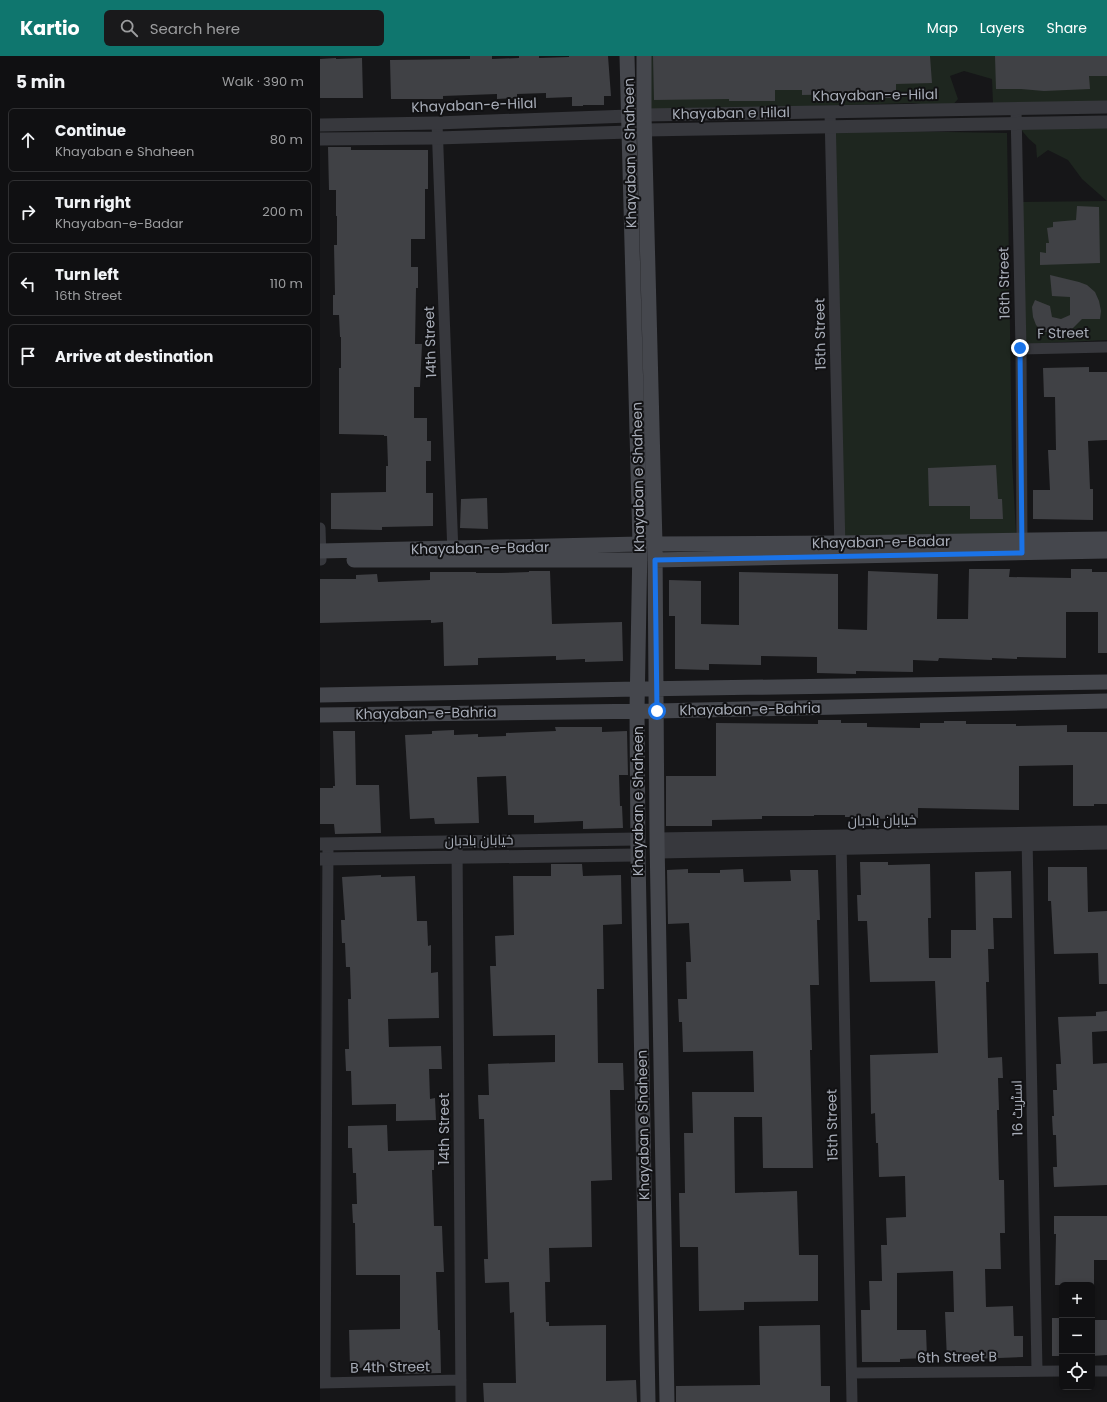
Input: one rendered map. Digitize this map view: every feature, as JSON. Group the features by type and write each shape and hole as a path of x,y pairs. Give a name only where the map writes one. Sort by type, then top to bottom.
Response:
{"main road":[{"name":"Khayaban e Shaheen","path":"628,56 636,115 652,440 655,544 657,845 667,1402"},
{"name":"Khayaban e Shaheen","path":"636,115 644,56"},
{"name":"Khayaban e Shaheen","path":"637,131 637,440 640,544 637,710 638,855 648,1402"},
{"path":"637,440 652,440"},
{"name":"Khayaban-e-Badar","path":"655,560 840,550 1022,546 1107,538"},
{"name":"Khayaban-e-Badar","path":"320,556 453,554 640,544"},
{"name":"Khayaban-e-Badar","path":"655,544 840,550"},
{"name":"Khayaban-e-Badar","path":"1022,546 1107,551"},
{"name":"Khayaban-e-Badar","path":"453,554 639,560"},
{"name":"Khayaban-e-Bahria","path":"320,695 638,688 656,689 1107,682"},
{"name":"Khayaban-e-Bahria","path":"320,715 637,710 657,711 1107,701"}],"street":[{"name":"Khayaban-e-Hilal","path":"320,125 436,123 636,115 1107,107"},
{"name":"16th Street","path":"1016,109 1022,546"},
{"name":"15th Street","path":"830,112 840,550"},
{"name":"Khayaban e Hilal","path":"320,139 437,138 637,131 1107,122"},
{"name":"14th Street","path":"436,123 453,554"},
{"name":"F Street","path":"1020,348 1107,347"},
{"path":"320,528 320,556"},
{"name":"خیابان بادبان","path":"1027,839 1107,832"},
{"name":"خیابان بادبان","path":"324,844 638,839"},
{"name":"خیابان بادبان","path":"657,845 1027,839 1107,843"},
{"name":"اسٹریٹ 16","path":"1027,839 1037,1371"},
{"name":"14th Street","path":"457,842 461,1402"},
{"name":"15th Street","path":"841,842 852,1402"},
{"path":"323,1383 324,844"},
{"name":"خیابان بادبان","path":"324,859 458,856 638,855"},
{"name":"6th Street B","path":"852,1373 1059,1371"},
{"path":"1095,1371 1107,1371"},
{"name":"B 4th Street","path":"323,1383 461,1380"}],"shaded area":[{"path":"648,56 1107,56 1107,101 993,104 992,79 964,71 950,76 958,99 950,108 913,103 647,111"},
{"path":"1018,126 1107,127 1107,201 1082,179 1068,160 1048,150 1037,158 1036,145"},
{"path":"833,130 1007,133 1012,460 1016,533 844,538"},
{"path":"1107,201 1107,340 1025,344 1021,202"}],"building":[{"path":"470,56 492,56 492,59 519,58 519,56 539,56 539,58 608,56 611,96 604,96 604,105 583,106 572,106 572,97 546,98 546,93 517,94 517,98 497,99 497,94 443,96 443,99 391,99 390,60 470,59"},
{"path":"653,56 930,56 932,83 896,84 896,98 876,98 876,96 850,97 850,94 802,95 802,90 775,90 775,101 729,101 729,99 654,100"},
{"path":"995,56 1107,56 1107,76 1089,76 1090,89 1044,91 996,89"},
{"path":"362,58 363,98 320,98 320,59"},
{"path":"328,147 351,147 351,150 428,150 428,189 425,189 425,239 411,239 411,267 418,267 415,344 422,344 420,387 414,387 414,418 427,418 427,441 431,441 431,461 426,461 426,493 433,493 433,526 382,527 382,530 331,529 331,493 386,492 386,466 388,466 387,436 339,434 339,368 341,368 341,337 339,315 333,315 333,295 335,295 334,245 337,245 337,216 336,190 329,190"},
{"path":"1077,206 1099,207 1100,263 1040,265 1040,252 1046,253 1046,243 1049,243 1047,228 1053,227 1053,222 1076,220"},
{"path":"1050,275 1087,285 1095,292 1101,311 1100,319 1082,319 1071,330 1064,333 1050,331 1049,333 1041,330 1036,325 1033,317 1032,307 1035,300 1050,306 1052,317 1061,319 1070,315 1070,297 1052,296"},
{"path":"1089,367 1089,372 1107,372 1107,440 1088,441 1090,489 1093,489 1093,520 1033,519 1033,490 1050,490 1048,450 1056,450 1055,397 1044,397 1043,368"},
{"path":"996,465 998,499 1002,499 1003,519 970,519 970,506 929,506 928,468"},
{"path":"487,498 488,529 460,528 461,499"},
{"path":"969,569 1010,569 1009,577 1071,578 1071,569 1092,569 1092,572 1107,572 1107,653 1098,653 1098,612 1066,612 1066,658 1017,657 1017,659 992,658 992,660 939,658 938,661 913,660 913,672 856,671 856,674 817,673 817,657 761,656 761,665 709,664 709,670 675,669 675,616 669,616 669,580 701,581 701,624 739,625 739,572 838,574 838,629 867,630 868,571 938,574 937,619 968,619"},
{"path":"550,571 552,624 622,622 623,661 585,662 585,659 556,660 556,656 478,658 478,665 444,666 443,622 431,623 431,620 320,623 320,579 356,579 356,575 377,574 378,582 430,580 430,572 501,573"},
{"path":"818,720 841,720 841,723 867,723 867,727 920,728 920,723 944,723 944,721 966,721 966,724 1016,724 1016,726 1067,725 1067,732 1107,732 1107,804 1094,804 1094,806 1073,806 1073,765 1019,766 1019,810 918,808 918,818 870,819 870,817 845,817 845,815 762,816 762,819 712,820 712,826 666,826 666,776 716,776 716,723 818,724"},
{"path":"555,727 602,727 602,732 627,731 628,775 619,775 620,806 622,806 623,828 583,829 583,821 534,823 534,815 508,815 506,776 477,777 479,823 435,824 434,818 410,819 405,735 432,734 432,731 454,730 454,735 478,734 478,737 506,736 506,733 556,731"},
{"path":"333,731 355,731 356,785 379,785 381,833 335,834 334,824 320,824 320,788 333,788 333,786 335,786"},
{"path":"860,862 888,862 888,865 930,864 931,918 928,918 929,958 951,958 951,930 976,930 975,872 1011,871 1012,918 993,918 994,949 988,949 989,982 986,982 988,1058 1002,1057 1003,1078 998,1078 999,1110 997,1110 999,1180 1004,1180 1005,1233 1000,1233 1001,1269 985,1269 986,1307 1013,1306 1014,1336 1023,1336 1023,1357 947,1360 945,1312 954,1312 953,1271 897,1273 897,1330 926,1330 927,1358 900,1359 900,1362 862,1362 861,1310 870,1310 869,1281 882,1281 881,1245 887,1245 886,1218 906,1217 905,1176 879,1177 875,1113 871,1114 870,1055 938,1053 935,981 870,982 867,921 858,921 857,895 861,895"},
{"path":"551,864 582,864 583,876 621,875 622,924 603,925 604,989 597,989 598,1063 623,1063 624,1090 610,1090 612,1180 591,1181 592,1247 549,1248 550,1282 545,1282 546,1322 549,1322 549,1326 606,1325 606,1381 636,1380 637,1402 484,1402 483,1383 516,1383 514,1312 510,1313 509,1282 485,1283 484,1259 488,1259 484,1119 479,1119 478,1095 489,1095 488,1064 555,1062 555,1035 493,1036 490,966 496,966 495,936 514,935 513,876 551,876"},
{"path":"1048,867 1087,867 1088,912 1107,911 1107,984 1099,984 1098,953 1054,954 1051,901 1048,901"},
{"path":"688,869 688,873 720,873 720,870 743,869 744,882 791,881 790,870 818,870 820,920 817,920 819,985 810,985 813,1168 763,1168 762,1117 734,1117 735,1193 797,1191 799,1255 818,1255 818,1301 744,1302 744,1310 699,1311 698,1247 680,1247 679,1193 685,1193 684,1133 693,1133 692,1092 754,1092 753,1051 683,1052 682,1022 679,1022 678,999 687,999 686,962 691,962 689,923 668,924 667,870"},
{"path":"381,875 381,877 415,876 417,921 427,921 428,946 431,945 431,973 438,972 439,1018 388,1019 389,1047 441,1046 442,1069 429,1069 430,1099 435,1098 436,1120 396,1121 396,1104 352,1105 351,1071 346,1071 345,1049 349,1049 348,999 351,999 350,967 346,967 345,943 342,943 341,920 345,920 342,877"},
{"path":"1107,1011 1107,1031 1092,1032 1093,1064 1107,1063 1107,1185 1054,1187 1053,1167 1057,1167 1056,1135 1053,1135 1052,1116 1054,1116 1053,1090 1057,1090 1056,1064 1061,1064 1058,1017 1096,1016 1096,1012"},
{"path":"387,1125 388,1151 434,1150 434,1170 432,1170 434,1226 442,1226 444,1272 436,1272 441,1373 403,1374 403,1367 350,1368 349,1330 400,1329 400,1275 356,1275 355,1223 353,1223 352,1204 357,1204 356,1173 353,1173 352,1148 348,1148 348,1126"},
{"path":"1054,1216 1107,1216 1107,1260 1094,1260 1094,1282 1059,1282 1059,1285 1055,1285 1056,1234 1054,1234"},
{"path":"1052,1318 1059,1318 1059,1356 1052,1356"},
{"path":"1095,1320 1107,1320 1107,1355 1095,1356"},
{"path":"820,1325 821,1386 830,1386 830,1402 676,1402 676,1386 760,1385 759,1326"}],"route":[{"path":"657,711 655,560 1022,553 1020,348"}]}
